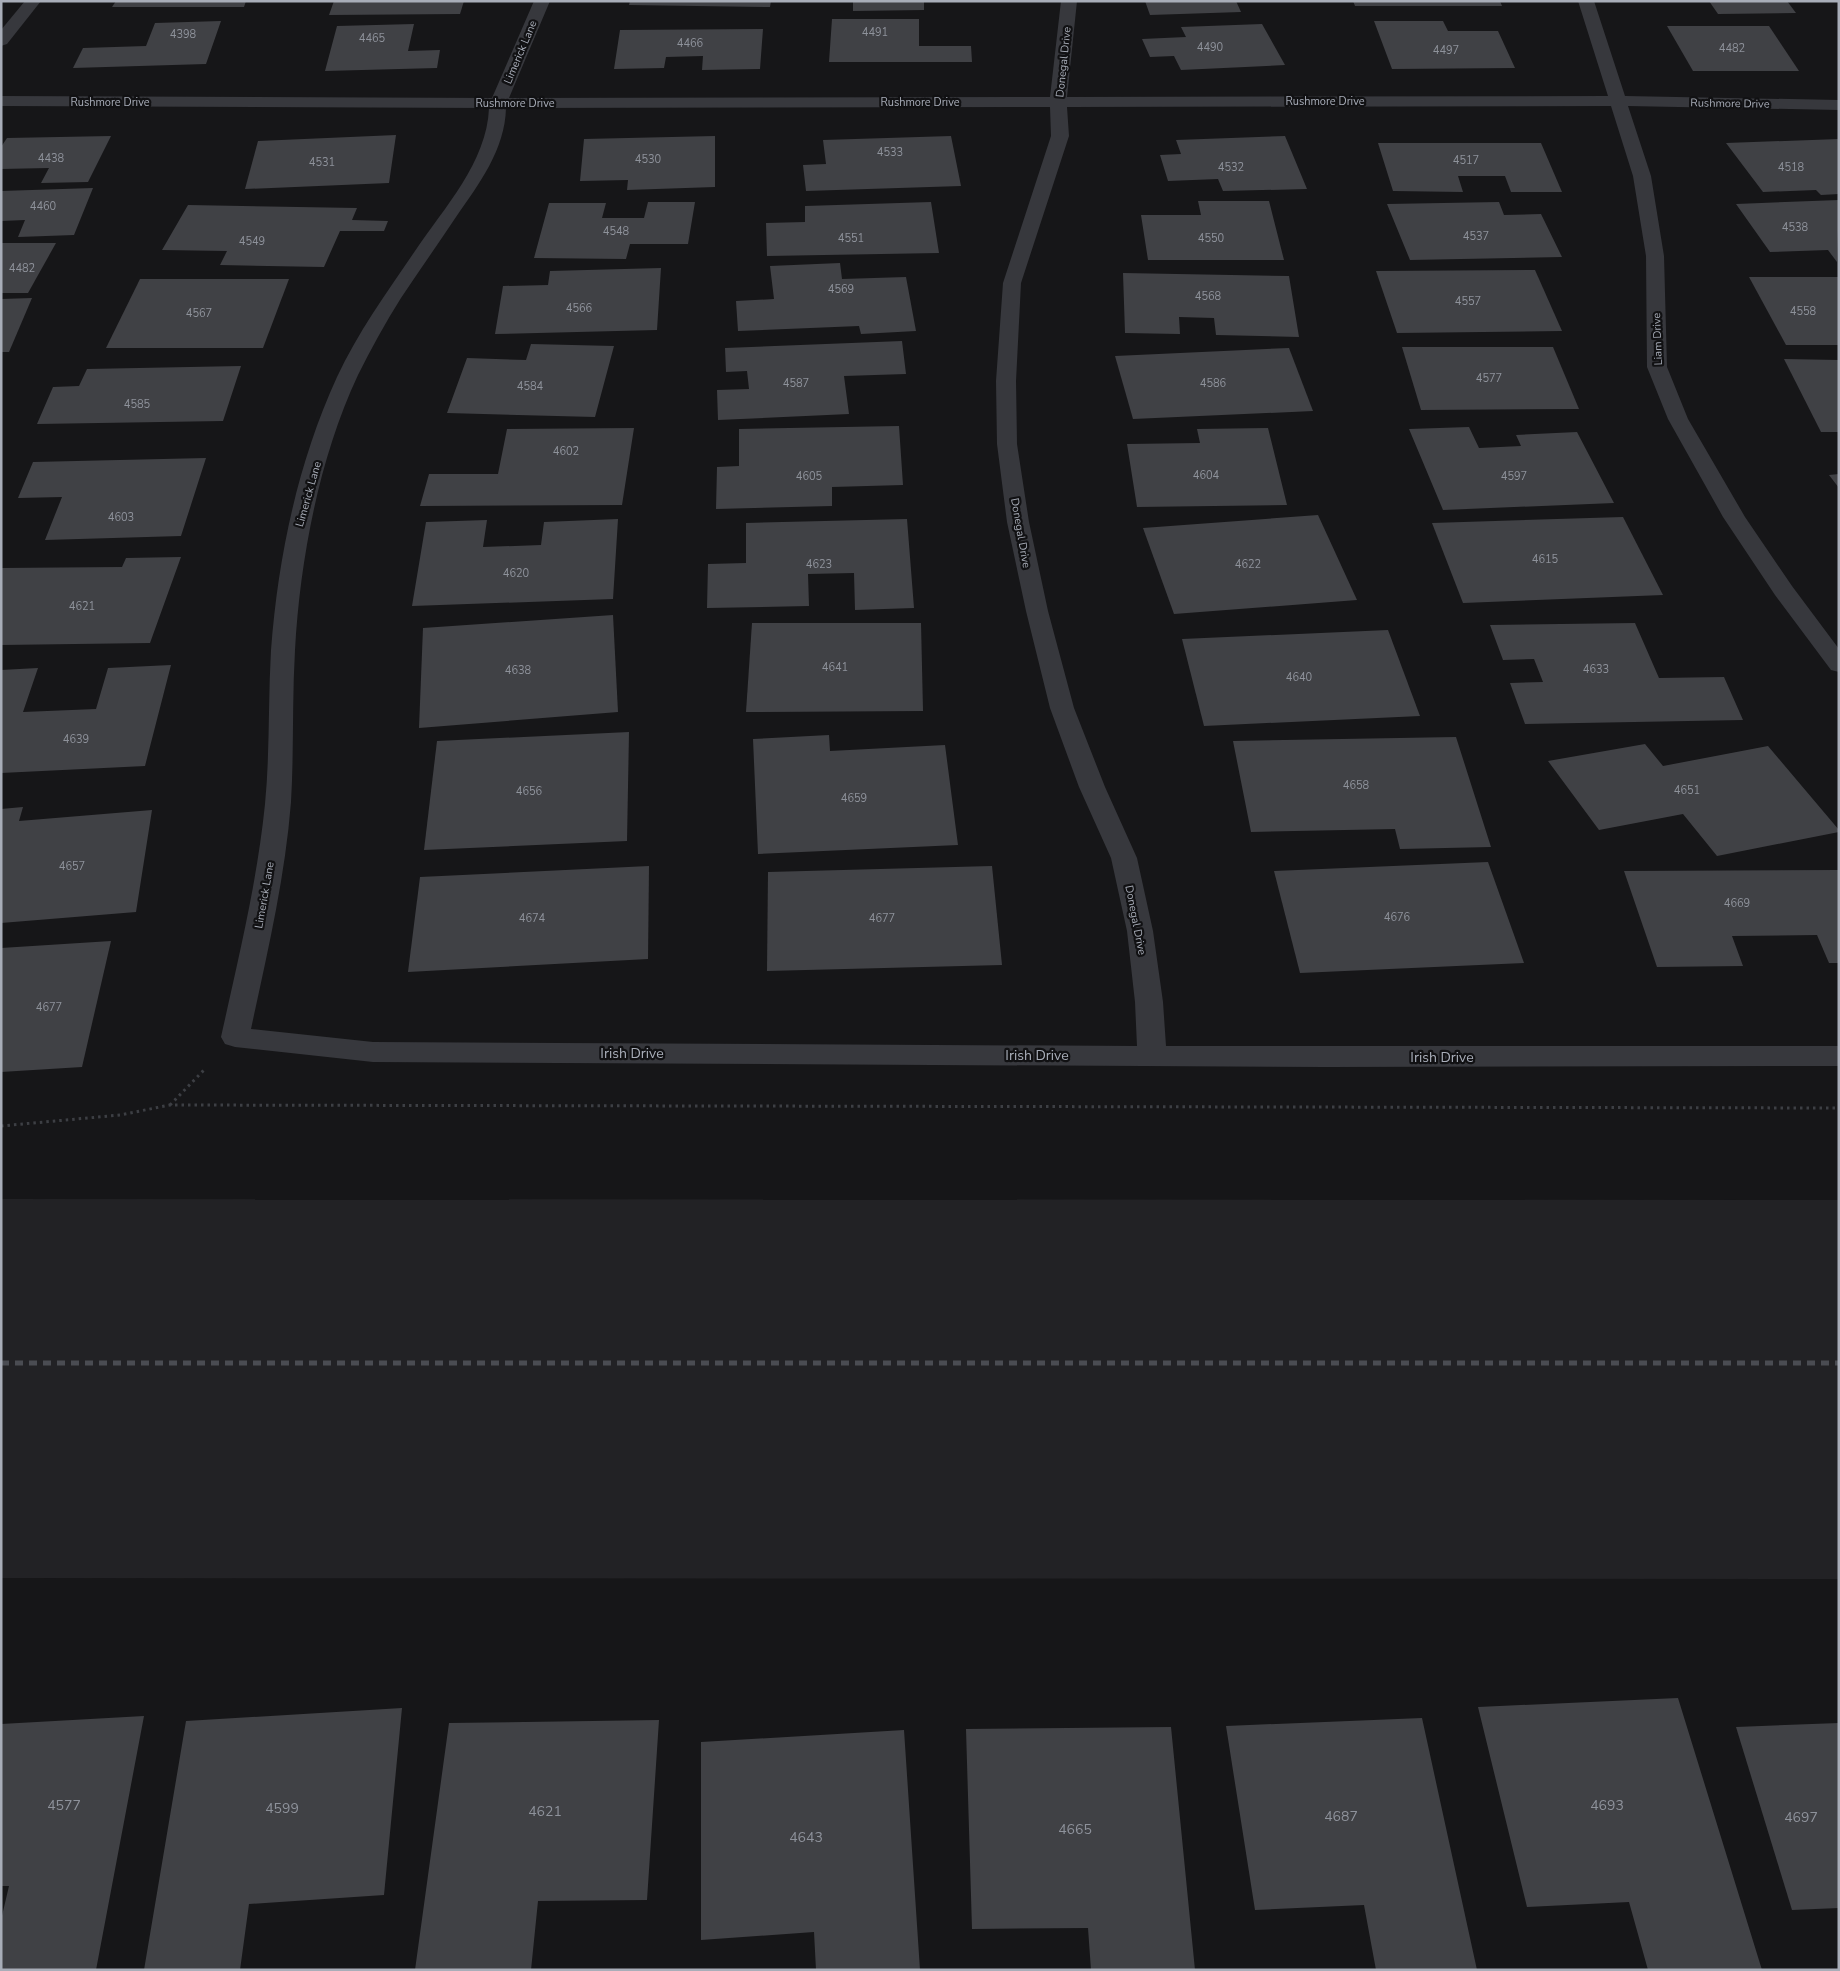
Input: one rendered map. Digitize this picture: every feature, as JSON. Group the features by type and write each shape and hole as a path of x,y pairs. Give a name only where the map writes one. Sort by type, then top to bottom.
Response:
{"street":[{"path":"1,40 33,1"},
{"name":"Limerick Lane","path":"235,1037 268,884 278,802 283,652 288,594 297,535 314,472 329,424 363,346 391,299 469,185 488,149 497,125 498,103 542,1"},
{"name":"Donegal Drive","path":"1069,1 1058,102 1060,136 1012,283 1006,381 1008,444 1018,522 1037,611 1062,708 1092,787 1124,858 1140,931 1149,1002 1152,1055"},
{"name":"Liam Drive","path":"1586,1 1616,101 1642,176 1655,256 1657,367 1678,419 1734,517 1782,590 1839,665"},
{"name":"Rushmore Drive","path":"1,101 498,103 1616,101 1839,105"},
{"name":"Irish Drive","path":"235,1037 373,1052 1326,1057 1839,1056"}],"path":[{"path":"1,1126 120,1115 170,1105 1839,1108"}],"shaded area":[{"path":"1,1199 1839,1200 1839,1579 1,1578"}],"building":[{"path":"116,1 246,1 244,7 112,7"},
{"path":"334,1 464,1 460,14 329,15"},
{"path":"630,1 771,1 770,7 629,5"},
{"path":"853,1 924,1 924,10 853,11"},
{"path":"1145,1 1236,1 1241,12 1150,15"},
{"path":"1353,1 1500,1 1502,6 1355,6"},
{"path":"1709,1 1787,1 1796,13 1718,14"},
{"path":"832,19 919,19 919,46 971,46 972,62 829,62"},
{"path":"221,21 206,64 73,68 83,48 146,46 155,23"},
{"path":"1374,21 1443,21 1448,31 1498,31 1515,68 1392,69"},
{"path":"414,24 408,51 440,50 437,68 325,71 337,26"},
{"path":"1262,24 1285,65 1181,70 1174,56 1150,57 1142,39 1186,37 1181,27"},
{"path":"1667,26 1769,26 1799,71 1693,71"},
{"path":"763,29 760,69 702,70 703,56 666,57 664,68 614,69 620,30"},
{"path":"396,135 389,183 245,189 258,141"},
{"path":"111,136 88,182 41,183 49,168 1,169 1,147 7,138"},
{"path":"715,136 715,187 627,190 628,180 580,181 584,139"},
{"path":"951,136 961,186 806,191 803,165 826,164 823,140"},
{"path":"1285,136 1307,189 1223,191 1218,179 1168,181 1160,155 1181,154 1176,140"},
{"path":"1839,139 1839,194 1821,195 1816,190 1763,192 1726,143"},
{"path":"1378,143 1541,143 1562,192 1511,192 1505,176 1458,176 1463,192 1393,191"},
{"path":"93,188 74,235 18,237 25,220 1,221 1,191"},
{"path":"1839,200 1837,262 1828,250 1770,252 1736,204"},
{"path":"1198,201 1269,201 1284,260 1148,260 1141,215 1201,215"},
{"path":"648,202 695,202 688,244 630,244 626,259 534,258 549,203 606,203 602,218 644,218"},
{"path":"931,202 939,253 767,256 766,223 805,222 805,206"},
{"path":"1499,202 1504,215 1541,214 1562,257 1410,260 1387,204"},
{"path":"188,205 357,208 352,220 388,221 384,231 340,231 324,267 220,265 227,251 162,250"},
{"path":"1,243 56,243 28,293 1,293"},
{"path":"840,263 842,279 906,277 916,331 861,334 859,326 738,331 736,301 774,299 770,266"},
{"path":"661,268 657,330 495,334 503,286 548,285 550,271"},
{"path":"1535,270 1562,331 1397,333 1376,271"},
{"path":"1123,273 1289,276 1299,337 1216,335 1214,318 1179,317 1180,334 1125,333"},
{"path":"1749,277 1839,277 1839,345 1786,345"},
{"path":"140,279 289,279 263,348 106,348"},
{"path":"32,298 9,352 1,352 1,299"},
{"path":"902,341 906,374 844,376 849,414 718,420 717,390 749,389 747,371 726,372 725,348"},
{"path":"531,344 614,346 595,417 447,413 467,358 526,360"},
{"path":"1402,347 1553,347 1579,409 1421,410"},
{"path":"1289,348 1313,411 1133,419 1115,356"},
{"path":"1784,359 1839,360 1839,432 1821,432"},
{"path":"241,366 223,421 37,424 53,387 79,386 87,369"},
{"path":"899,426 903,485 832,487 832,506 716,509 717,467 739,466 739,429"},
{"path":"1469,427 1479,448 1521,446 1516,435 1577,432 1614,503 1443,510 1409,429"},
{"path":"634,428 622,505 420,506 429,474 498,474 507,429"},
{"path":"1268,428 1287,505 1137,507 1127,444 1200,443 1197,429"},
{"path":"206,458 181,536 45,540 62,497 18,498 33,462"},
{"path":"1839,474 1839,488 1829,475"},
{"path":"1318,515 1357,600 1174,614 1143,528"},
{"path":"1623,517 1663,595 1463,603 1432,523"},
{"path":"618,519 613,599 412,606 426,522 487,520 483,547 541,545 544,522"},
{"path":"907,519 914,608 855,610 854,573 808,574 809,606 707,608 708,564 746,563 746,523"},
{"path":"181,557 150,643 1,645 1,568 122,567 126,558"},
{"path":"613,615 618,712 419,728 423,628"},
{"path":"752,623 921,623 923,711 746,712"},
{"path":"1635,623 1659,678 1724,677 1743,720 1525,724 1510,683 1543,682 1534,659 1503,660 1490,625"},
{"path":"1388,630 1420,716 1204,726 1182,639"},
{"path":"171,665 145,766 1,773 1,670 38,668 23,712 96,709 108,668"},
{"path":"629,732 627,841 424,850 437,741"},
{"path":"829,735 830,751 945,745 958,845 758,854 753,739"},
{"path":"1456,737 1491,847 1400,849 1395,829 1251,832 1233,741"},
{"path":"1645,744 1663,766 1768,746 1839,832 1717,856 1683,814 1599,830 1548,761"},
{"path":"23,807 19,821 152,810 136,912 1,923 1,809"},
{"path":"1488,862 1524,963 1300,973 1274,871"},
{"path":"649,866 648,959 408,972 420,877"},
{"path":"992,866 1002,965 767,971 768,872"},
{"path":"1839,870 1839,963 1829,963 1817,935 1732,936 1743,966 1657,967 1624,871"},
{"path":"111,941 82,1067 1,1072 1,948"},
{"path":"1678,1698 1762,1970 1648,1970 1629,1902 1527,1907 1478,1707"},
{"path":"402,1708 384,1895 249,1904 240,1970 144,1970 186,1721"},
{"path":"144,1716 96,1970 1,1970 1,1920 9,1886 1,1886 1,1724"},
{"path":"1422,1718 1477,1970 1376,1970 1364,1905 1255,1910 1226,1726"},
{"path":"659,1720 647,1900 538,1901 531,1970 415,1970 449,1723"},
{"path":"1839,1723 1839,1908 1792,1910 1736,1727"},
{"path":"1171,1727 1195,1970 1091,1970 1088,1928 972,1929 966,1729"},
{"path":"904,1730 920,1970 816,1970 814,1932 701,1940 701,1742"}],"railway":[{"path":"1,1363 1839,1363"}]}
